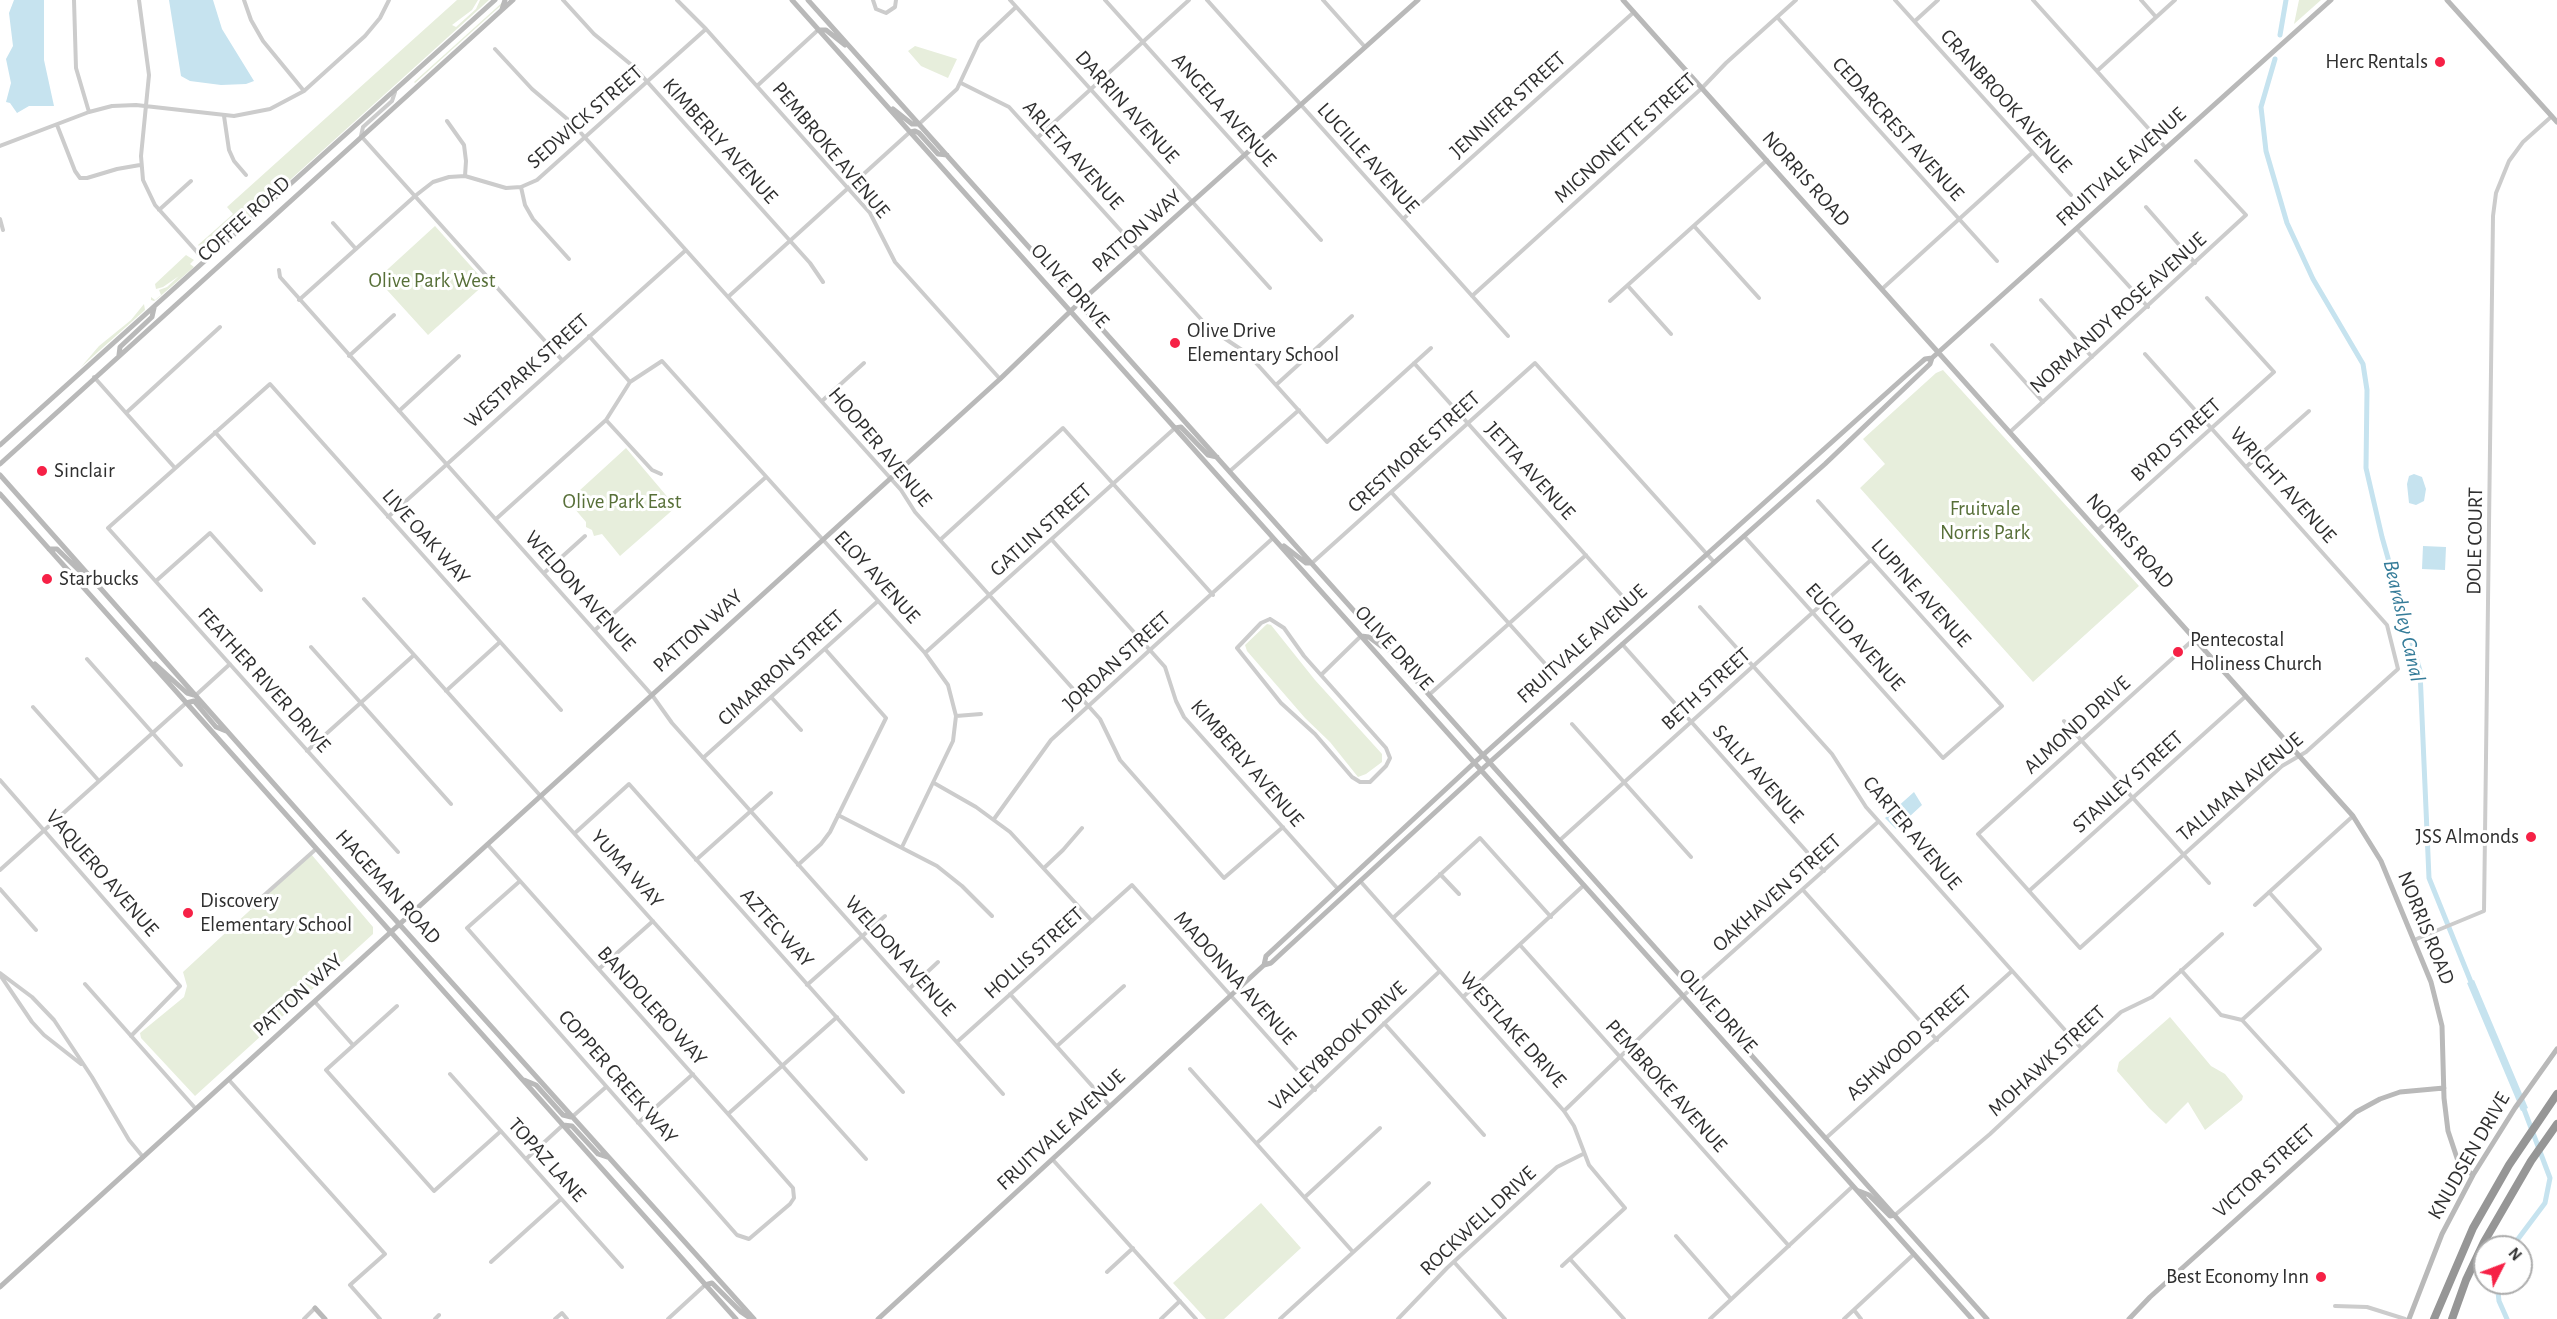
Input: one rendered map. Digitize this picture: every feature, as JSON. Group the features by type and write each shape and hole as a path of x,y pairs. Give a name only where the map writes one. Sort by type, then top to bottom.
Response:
{"highway":[{"path":"2434,1319 2473,1228 2523,1143 2557,1094"},
{"path":"2452,1319 2466,1280 2484,1242 2531,1161 2557,1124"}],"main road":[{"name":"COFFEE ROAD","path":"0,445 495,0"},
{"path":"502,9 505,0"},
{"name":"COFFEE ROAD","path":"0,464 513,0"},
{"name":"OLIVE DRIVE","path":"792,0 1972,1319"},
{"name":"OLIVE DRIVE","path":"808,0 1987,1319"},
{"name":"PATTON WAY","path":"0,1287 1000,379 1079,303 1418,0"},
{"name":"NORRIS ROAD","path":"1623,0 2353,816 2380,861 2430,979 2439,1010 2444,1042 2445,1114 2452,1147 2459,1164 2473,1175"},
{"name":"FRUITVALE AVENUE","path":"1264,965 1266,956 1474,763 1925,359 1932,358 1939,353 2331,0"},
{"path":"2447,0 2557,122"},
{"path":"818,30 826,30 858,55"},
{"path":"880,99 912,124 919,124"},
{"path":"910,132 915,130 938,154 947,155"},
{"path":"119,355 120,347 149,320 155,312 154,308"},
{"name":"FRUITVALE AVENUE","path":"878,1319 1264,965 1270,963 1361,882 1481,771 1844,445 1930,364 1932,358"},
{"path":"1175,428 1181,427 1208,455 1217,457"},
{"path":"1837,437 1844,445"},
{"name":"HAGEMAN ROAD","path":"0,475 753,1319"},
{"name":"HAGEMAN ROAD","path":"0,494 736,1319"},
{"path":"1273,538 1306,563 1312,563"},
{"path":"49,549 57,549 81,574 94,583"},
{"path":"1361,636 1369,637 1396,659"},
{"path":"147,657 187,693 196,695"},
{"path":"186,703 194,701 216,727 228,732"},
{"path":"1324,915 1337,895 1338,889"},
{"name":"KNUDSEN DRIVE","path":"2407,1319 2442,1234 2473,1175 2515,1108 2557,1049"},
{"path":"522,1079 536,1085 563,1115 572,1117"},
{"name":"VICTOR STREET","path":"2129,1319 2339,1126 2367,1106 2391,1095 2429,1088 2444,1088"},
{"path":"563,1125 572,1126 598,1154 609,1158"},
{"path":"1855,1189 1869,1195 1890,1216 1895,1215"},
{"path":"705,1285 712,1283 741,1312 753,1319"},
{"path":"315,1308 325,1319"}],"street":[{"path":"74,0 76,68 89,112"},
{"path":"139,0 149,75 141,165 145,189 159,210 205,261"},
{"path":"244,0 260,36 304,91"},
{"path":"0,146 89,112 118,105 147,106 224,116 246,115 270,109 304,91 365,36 380,18 389,0"},
{"name":"KIMBERLY AVENUE","path":"563,0 594,34 634,67 648,82 790,241 823,282"},
{"name":"PEMBROKE AVENUE","path":"677,0 706,29 849,188 875,221 895,262 1000,379"},
{"path":"873,0 876,9 886,13 893,10 896,0"},
{"name":"DARRIN AVENUE","path":"1010,0 1270,288"},
{"name":"ANGELA AVENUE","path":"1105,0 1321,240"},
{"path":"1037,138 1189,0"},
{"name":"LUCILLE AVENUE","path":"1207,0 1508,336"},
{"path":"1323,0 1365,47"},
{"name":"MIGNONETTE STREET","path":"1472,296 1796,0"},
{"name":"CRANBROOK AVENUE","path":"1895,0 2071,195"},
{"path":"1915,21 1938,0"},
{"path":"2033,0 2166,148"},
{"path":"2141,0 2156,17"},
{"path":"2097,70 2175,0"},
{"path":"919,124 951,97 961,82 979,42 1016,7"},
{"name":"JENNIFER STREET","path":"1403,219 1634,12"},
{"name":"CEDARCREST AVENUE","path":"1777,17 1997,261"},
{"name":"SEDWICK STREET","path":"299,300 415,196 440,179 465,176 498,187 521,187 544,175 706,29"},
{"path":"757,86 818,30"},
{"name":"HOOPER AVENUE","path":"495,49 532,89 573,123 902,490 915,512 1089,706 1104,726 1120,760 1224,878 1283,827"},
{"name":"ARLETA AVENUE","path":"961,82 1003,102 1209,328 1242,348 1327,442 1414,363"},
{"path":"396,89 392,101 363,127 361,136 562,360"},
{"path":"224,116 229,150 234,161 246,175"},
{"name":"DOLE COURT","path":"2414,940 2484,911 2494,204 2509,161 2523,142 2552,116"},
{"path":"447,121 464,145 465,176"},
{"path":"57,125 75,171 80,178 87,178 117,168 141,165"},
{"path":"728,297 910,132"},
{"path":"1882,289 2033,152"},
{"path":"1610,301 1767,160"},
{"name":"NORMANDY ROSE AVENUE","path":"2010,432 2246,215 2196,161"},
{"path":"159,210 191,181"},
{"path":"521,187 525,204 533,219 569,259"},
{"path":"2146,207 2195,263"},
{"path":"0,219 3,230"},
{"path":"333,223 356,249"},
{"path":"1694,225 1759,298"},
{"path":"2077,229 2148,307"},
{"name":"WESTPARK STREET","path":"388,517 686,250"},
{"name":"WELDON AVENUE","path":"279,270 280,277 299,300 595,630 652,695 672,723 1003,1094"},
{"path":"1628,286 1671,334"},
{"name":"BYRD STREET","path":"2098,530 2274,372 2207,298"},
{"path":"2041,300 2092,357"},
{"path":"350,356 394,315"},
{"path":"1276,385 1352,316"},
{"path":"126,412 220,327"},
{"path":"496,519 606,420 630,382 589,336"},
{"path":"1992,345 2043,402"},
{"path":"1414,363 1431,348"},
{"name":"WRIGHT AVENUE","path":"2145,354 2387,625 2391,641"},
{"path":"399,411 459,356"},
{"name":"ELOY AVENUE","path":"630,382 662,361 925,653 948,685 956,716 953,741 902,847"},
{"path":"822,401 864,363"},
{"name":"JETTA AVENUE","path":"1414,363 1624,598"},
{"name":"CRESTMORE STREET","path":"1312,563 1535,363 1707,554"},
{"path":"94,377 175,468 215,432 314,543"},
{"name":"LIVE OAK WAY","path":"215,432 270,384 561,710"},
{"path":"1230,471 1299,410"},
{"path":"2246,467 2308,411"},
{"path":"606,420 652,470 661,474"},
{"path":"940,540 1063,428 1213,595"},
{"name":"GATLIN STREET","path":"925,653 1175,428"},
{"name":"FEATHER RIVER DRIVE","path":"175,468 108,528 398,852"},
{"path":"595,630 766,477"},
{"path":"1392,493 1548,667"},
{"name":"LUPINE AVENUE","path":"1818,501 2002,706 1943,758"},
{"path":"156,581 210,533 261,590"},
{"name":"EUCLID AVENUE","path":"1744,536 1943,758"},
{"path":"544,573 585,537"},
{"name":"JORDAN STREET","path":"994,819 1045,746 1273,538"},
{"name":"KIMBERLY AVENUE","path":"1052,540 1151,651 1169,675 1176,701 1184,717 1338,889"},
{"path":"1707,554 1714,562"},
{"path":"1430,694 1586,555"},
{"name":"BETH STREET","path":"1560,840 1871,560"},
{"name":"YUMA WAY","path":"364,599 866,1160"},
{"name":"CIMARRON STREET","path":"703,758 878,601"},
{"name":"CARTER AVENUE","path":"1700,607 1839,764 1858,796 1878,822 2081,1048"},
{"path":"1270,619 1284,628 1320,675 1386,748 1390,758 1386,766 1370,782 1360,782 1352,777 1315,734 1281,703 1237,648 1261,623 1270,619"},
{"path":"1320,675 1361,636"},
{"name":"ALMOND DRIVE","path":"2029,891 1978,834 2195,639"},
{"name":"TALLMAN AVENUE","path":"2029,891 2080,948 2282,766 2300,756 2398,669 2391,641"},
{"path":"446,691 500,642"},
{"name":"SALLY AVENUE","path":"1622,644 1824,871"},
{"path":"311,647 451,804"},
{"path":"798,865 826,838 886,718 825,649"},
{"path":"307,751 414,655"},
{"path":"87,659 181,765"},
{"path":"196,695 230,664"},
{"name":"STANLEY STREET","path":"2029,891 2246,696"},
{"path":"771,697 801,730"},
{"path":"0,870 186,703"},
{"path":"33,707 99,781"},
{"path":"956,716 981,714"},
{"path":"2064,721 2209,883"},
{"path":"1572,724 1691,857"},
{"name":"VAQUERO AVENUE","path":"0,780 180,986 131,1036"},
{"path":"934,783 970,802 994,819 1044,868 1092,921"},
{"name":"AZTEC WAY","path":"574,833 629,784 903,1092"},
{"path":"696,860 771,793"},
{"path":"838,815 902,847 950,876 992,916"},
{"path":"2255,905 2353,816"},
{"name":"OAKHAVEN STREET","path":"1564,1111 1622,1058 1683,996 1878,822"},
{"path":"1044,868 1064,850 1082,828"},
{"path":"1393,918 1480,838 1551,917"},
{"name":"BANDOLERO WAY","path":"488,845 794,1188 794,1198 790,1204 749,1239"},
{"path":"251,908 316,849"},
{"path":"1440,874 1459,894"},
{"name":"COPPER CREEK WAY","path":"520,881 467,928 737,1235 749,1239"},
{"name":"WESTLAKE DRIVE","path":"1361,882 1564,1111 1574,1126 1583,1154 1594,1173 1625,1208 1570,1259"},
{"name":"HOLLIS STREET","path":"957,1042 1132,885"},
{"name":"MADONNA AVENUE","path":"1132,885 1315,1090"},
{"path":"1463,997 1584,885"},
{"path":"0,889 36,930"},
{"path":"1803,890 1937,1040"},
{"path":"2242,1020 2320,949 2269,892"},
{"path":"807,985 885,915"},
{"path":"599,969 653,921"},
{"name":"MOHAWK STREET","path":"1895,1215 1990,1134 2121,1012 2152,997 2222,934"},
{"name":"PEMBROKE AVENUE","path":"1520,945 1789,1246"},
{"path":"909,988 938,963"},
{"path":"2181,970 2221,1015 2242,1020 2339,1126"},
{"name":"VALLEYBROOK DRIVE","path":"1257,1143 1440,971"},
{"name":"ASHWOOD STREET","path":"1826,1138 2012,971"},
{"path":"0,974 32,1022 44,1035 82,1064"},
{"path":"0,974 44,1008 143,1158"},
{"path":"85,984 196,1110"},
{"path":"1057,1046 1124,986"},
{"path":"1010,994 1111,1107"},
{"path":"315,1002 353,1045"},
{"path":"397,1006 326,1070 434,1191 501,1131"},
{"path":"728,1114 837,1017"},
{"path":"1383,1023 1484,1135"},
{"path":"1190,1069 1353,1252"},
{"name":"TOPAZ LANE","path":"450,1074 622,1267"},
{"path":"638,1123 693,1074"},
{"path":"229,1080 385,1254 350,1285 380,1319"},
{"path":"572,1117 606,1087"},
{"path":"526,1159 563,1125"},
{"path":"1305,1197 1380,1128"},
{"name":"ROCKWELL DRIVE","path":"1398,1319 1454,1262 1557,1167 1583,1154"},
{"path":"1053,1160 1196,1319"},
{"path":"1280,1319 1429,1182"},
{"path":"1710,1319 1855,1189"},
{"path":"490,1262 561,1199"},
{"path":"1676,1236 1731,1299"},
{"path":"1107,1272 1132,1248"},
{"path":"1844,1319 1914,1254"},
{"path":"1562,1266 1570,1259 1624,1319"},
{"path":"1454,1262 1505,1319"},
{"path":"668,1319 705,1285"},
{"path":"1161,1319 1180,1301"},
{"path":"2335,1306 2367,1307 2407,1319"},
{"path":"304,1319 315,1308"},
{"path":"1854,1310 1862,1319"},
{"path":"555,1319 562,1313 567,1319"},
{"path":"435,1319 439,1315"}],"green space":[{"path":"457,0 478,0 472,10 452,25 456,27 476,9 480,0 489,0 249,217 206,249 198,245 233,214 227,207"},
{"path":"505,0 507,0 414,82"},
{"path":"2299,0 2321,0 2294,24"},
{"path":"915,46 957,59 948,78 921,66 908,51"},
{"name":"Olive Park West","path":"435,226 486,283 428,335 377,279"},
{"path":"186,255 194,260 190,264 194,267 157,299 154,301 151,300 151,297 155,300 161,295 159,290 167,287 179,276 156,289 155,284"},
{"path":"144,304 145,310 81,367 99,346 131,320"},
{"name":"Fruitvale Norris Park","path":"1943,370 2139,586 2033,682 1860,488 1885,464 1863,439 1936,373"},
{"name":"Olive Park East","path":"626,448 676,507 620,556 602,534 594,536 592,530 586,527 586,522 568,501"},
{"path":"1267,624 1271,625 1315,680 1382,754 1382,762 1366,774 1358,777 1330,742 1305,718 1247,651 1245,645"},
{"path":"311,854 373,927 373,934 195,1096 141,1038 140,1033 184,997 187,986 183,972"},
{"path":"2170,1017 2211,1066 2225,1074 2243,1096 2242,1100 2205,1130 2188,1102 2166,1124 2117,1071 2119,1062"},
{"path":"1261,1203 1301,1248 1224,1319 1206,1319 1173,1283"}],"water":[{"path":"14,0 44,0 44,60 54,106 29,106 17,113 10,103 6,102 11,83 6,59 13,46 9,13"},
{"path":"169,0 213,0 222,29 254,81 246,84 221,85 190,81 181,76"},
{"path":"2414,474 2422,477 2426,489 2424,501 2416,505 2409,503 2407,484 2409,476"},
{"path":"2423,546 2446,547 2445,570 2422,569"},
{"path":"1914,792 1922,805 1896,829 1885,818"},
{"path":"2474,980 2528,1108 2521,1111 2467,983"}],"waterway":[{"name":"Beardsley Canal","path":"2280,35 2286,0"},
{"name":"Beardsley Canal","path":"2275,59 2261,107 2266,151 2287,223 2313,279 2363,364 2367,390 2366,468 2382,537 2420,671 2429,878 2473,987"},
{"name":"Beardsley Canal","path":"2521,1235 2545,1203 2550,1178 2522,1104"},
{"name":"Beardsley Canal","path":"2498,1295 2507,1319"}],"place":[{"name":"Herc Rentals","path":"2440,62"},
{"name":"Olive Drive Elementary School","path":"1175,343"},
{"name":"Sinclair","path":"42,471"},
{"name":"Starbucks","path":"47,579"},
{"name":"Pentecostal Holiness Church","path":"2178,652"},
{"name":"JSS Almonds","path":"2531,837"},
{"name":"Discovery Elementary School","path":"188,913"},
{"name":"Best Economy Inn","path":"2321,1277"}]}
